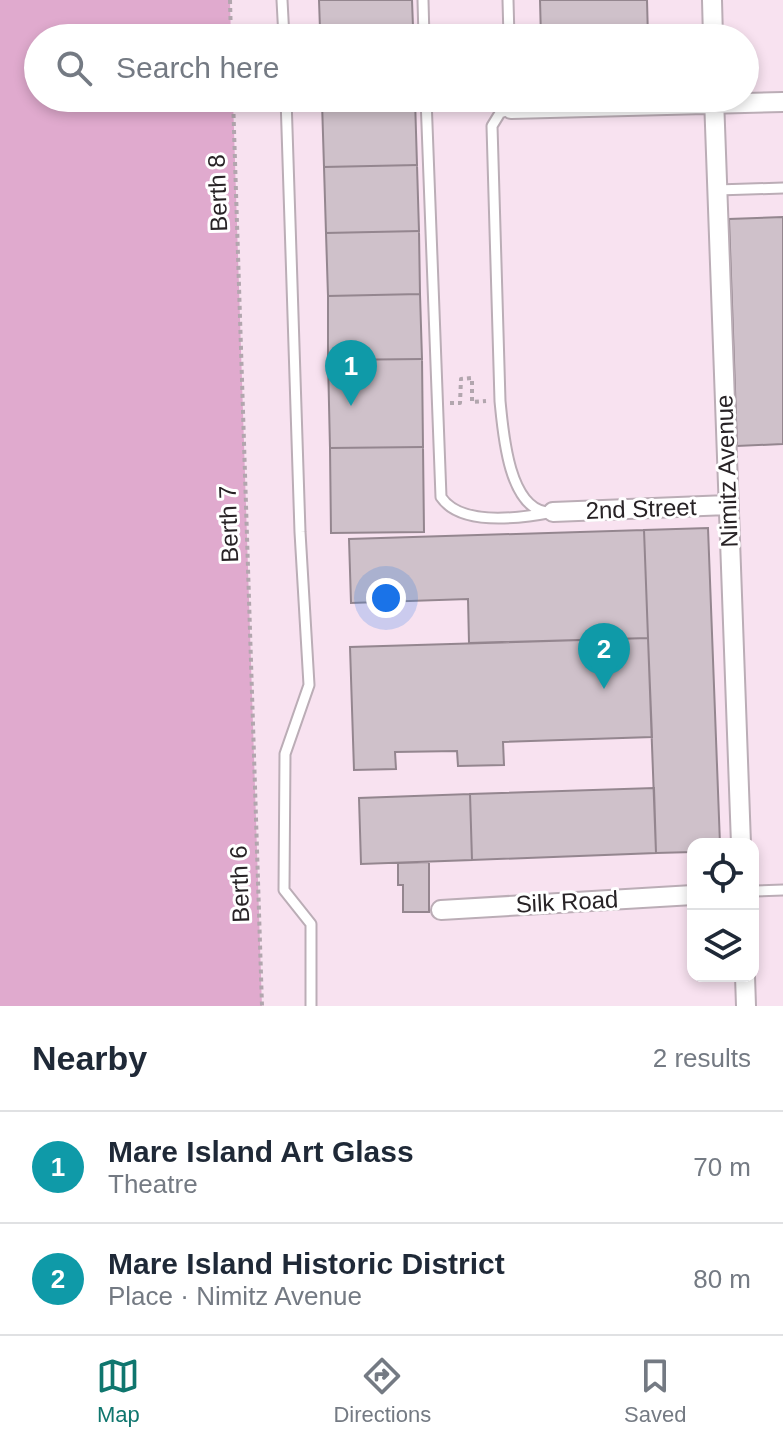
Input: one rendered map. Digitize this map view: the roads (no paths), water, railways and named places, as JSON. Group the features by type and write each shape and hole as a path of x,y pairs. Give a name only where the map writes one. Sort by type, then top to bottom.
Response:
{"street":[{"path":"712,0 713,24"},
{"path":"759,102 783,102"},
{"name":"Nimitz Avenue","path":"714,112 741,838"},
{"name":"2nd Street","path":"553,512 728,505"},
{"name":"Silk Road","path":"441,910 687,895"},
{"path":"745,982 746,1006"}],"lane":[{"path":"282,0 283,24"},
{"path":"423,0 424,24"},
{"path":"508,0 509,24"},
{"path":"286,112 300,532 309,685 285,754 284,890 311,924 311,1006"},
{"path":"426,112 439,488 446,505 462,514 511,519 553,512"},
{"path":"501,112 492,126 504,445 520,492 533,507 553,512"},
{"path":"717,190 783,188"},
{"path":"759,891 783,890"}],"place":[{"name":"Mare Island Art Glass","path":"351,406"},
{"name":"Mare Island Historic District","path":"604,689"}]}
